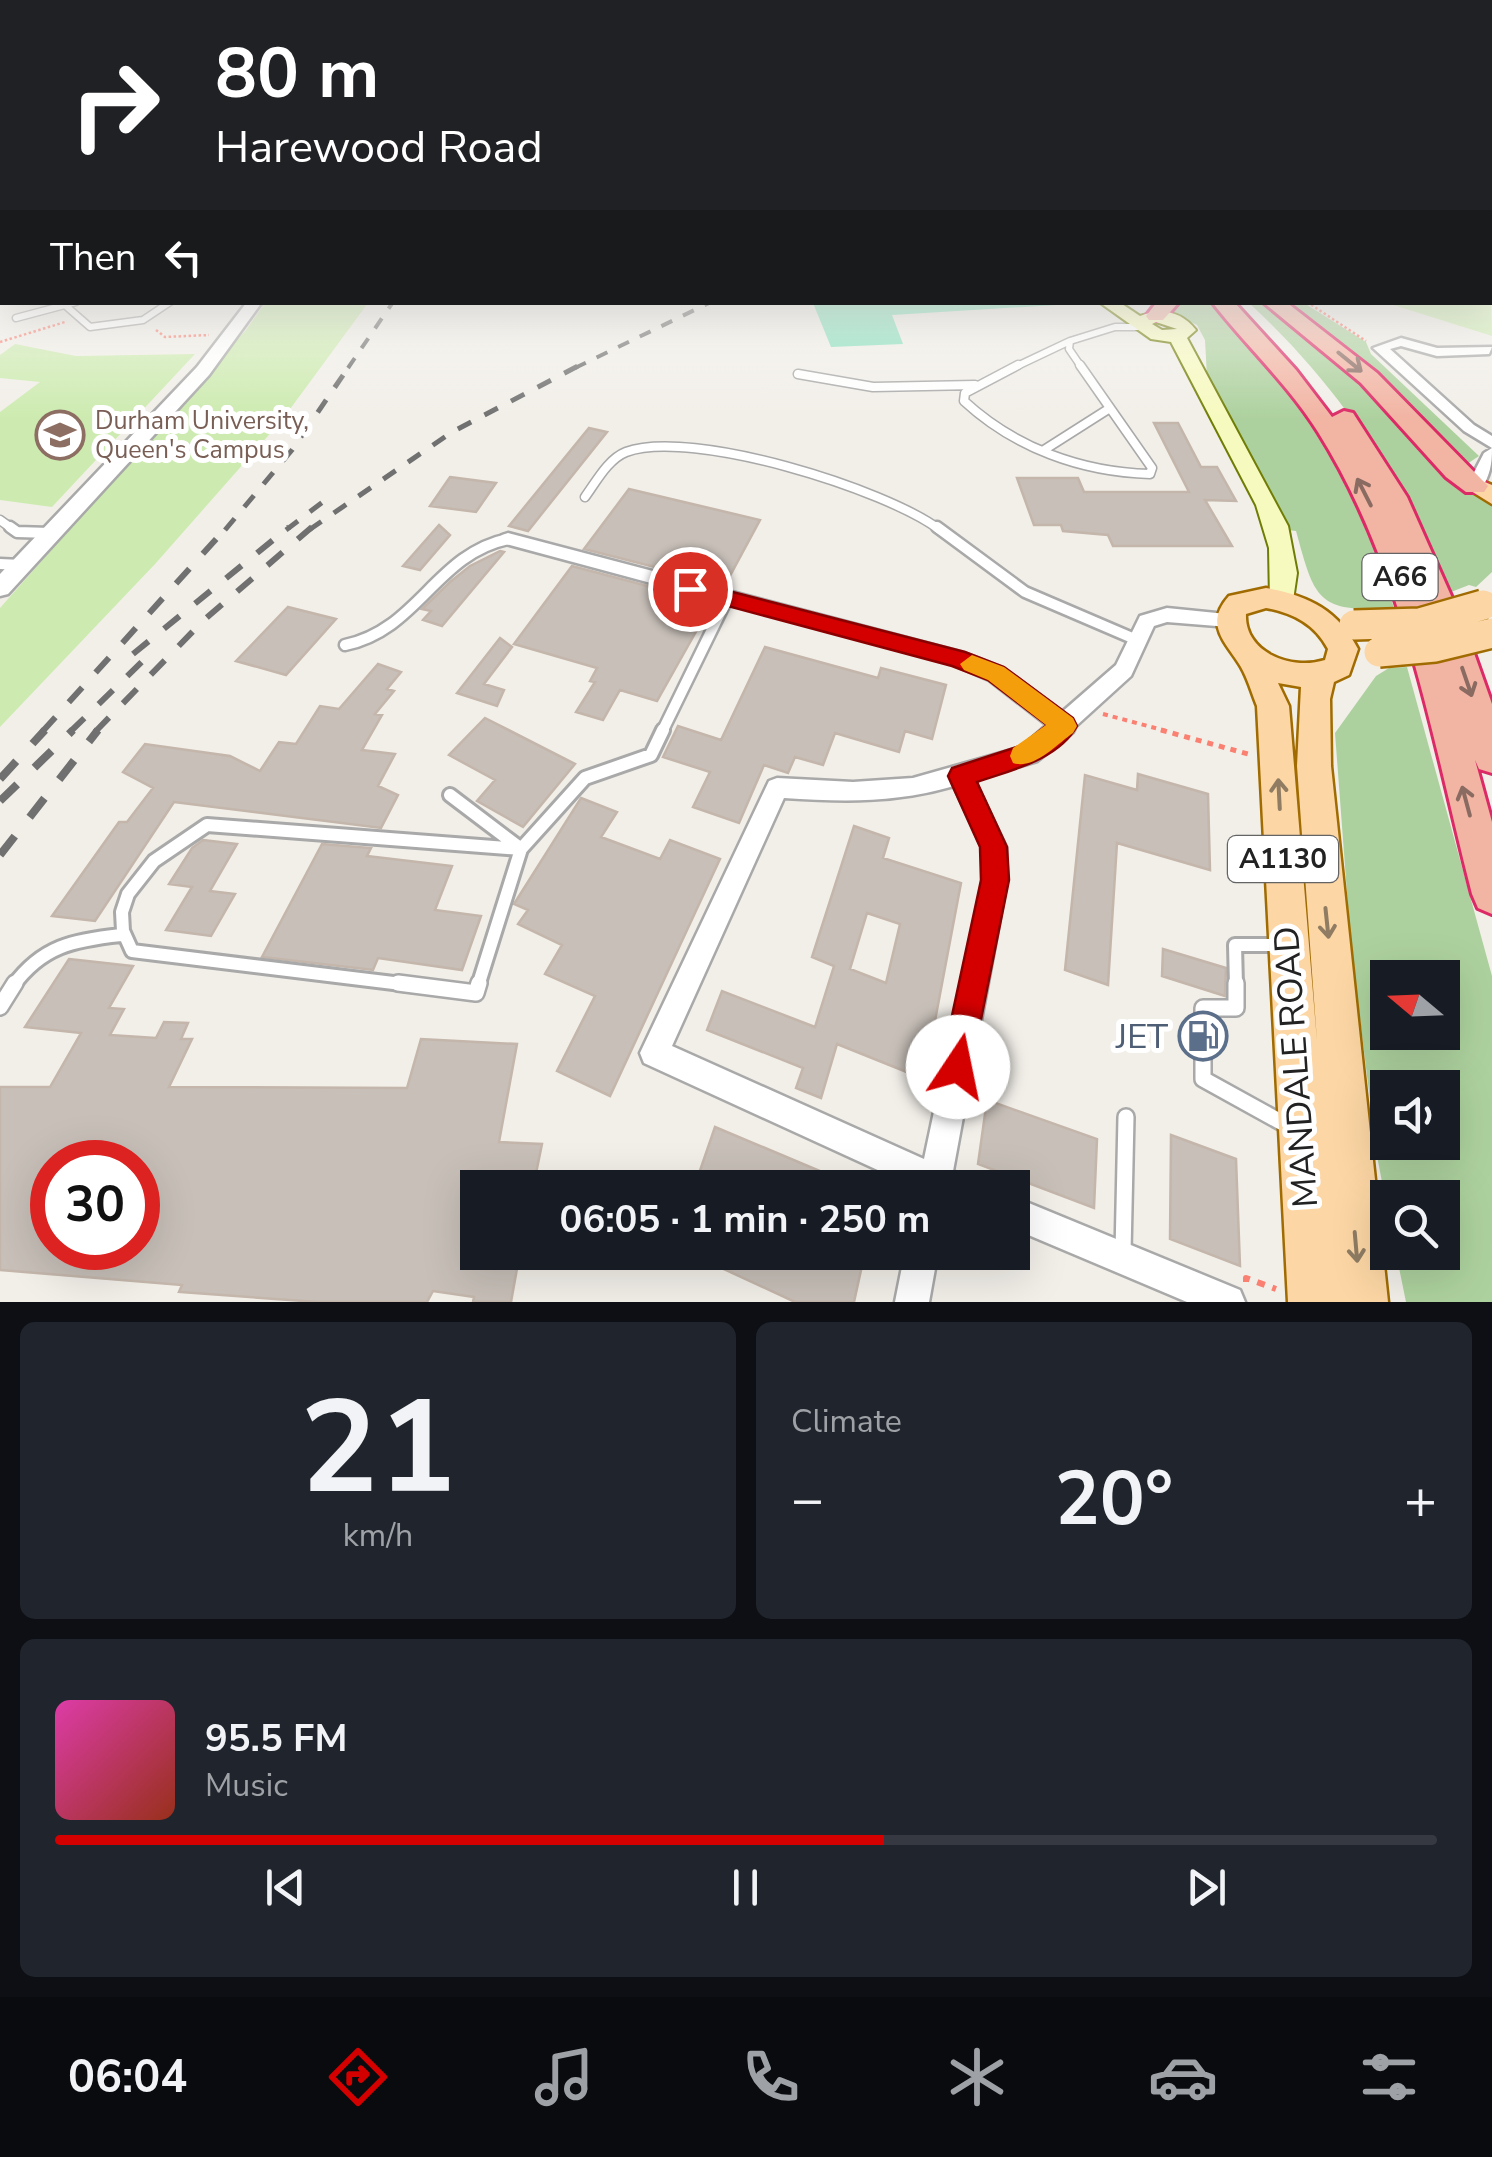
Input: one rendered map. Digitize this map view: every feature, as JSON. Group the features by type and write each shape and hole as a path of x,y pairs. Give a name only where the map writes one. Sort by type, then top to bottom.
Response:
{"highway":[{"name":"A66","path":"1225,305 1287,374 1344,453 1369,501 1394,558 1430,672 1492,894"},
{"name":"A66","path":"1244,305 1284,345 1340,412 1399,503 1426,562 1492,758"},
{"path":"1276,305 1368,378 1456,471 1484,491"}],"main road":[{"path":"1115,305 1153,317 1157,335 1177,337 1276,520 1284,545 1283,600"},
{"path":"1229,620 1240,603 1266,598 1283,600 1354,625 1422,624 1489,612"},
{"path":"1252,656 1286,673 1332,667 1380,652 1435,648 1489,612"},
{"path":"1315,614 1338,636 1332,667"},
{"name":"A1130","path":"1229,620 1231,632 1252,656"},
{"name":"MANDALE ROAD","path":"1252,656 1273,706 1313,1293"},
{"name":"MANDALE ROAD","path":"1332,667 1314,699 1314,766 1362,1302"}],"street":[{"path":"0,588 233,334 253,305"},
{"path":"1491,351 1437,352 1401,342 1380,348 1468,428 1492,443"},
{"path":"1484,491 1492,453"},
{"path":"508,539 957,658 996,674 1065,726"},
{"path":"908,1170 654,1053 778,788 853,792 913,788 1028,754 1065,726 1124,670 1148,621 1167,615 1229,620"},
{"path":"944,1170 995,880 994,847 961,776"},
{"path":"1030,1219 1123,1258 1237,1296"},
{"path":"912,1302 918,1270"}],"lane":[{"path":"16,318 66,306 90,327 144,320 159,315 167,305"},
{"path":"1070,341 1069,349 1152,468 1150,474 1119,476 1020,442 964,401 965,393 976,385 1070,341 1153,317"},
{"path":"798,374 873,387 976,385"},
{"path":"1044,450 1110,408"},
{"path":"585,496 614,460 650,445 832,478 914,512 987,570 1029,595 1138,640"},
{"path":"0,520 17,532 52,533"},
{"path":"345,646 364,642 389,628 482,544 508,539"},
{"path":"0,564 22,565"},
{"path":"521,849 207,825 173,842 138,877 118,916 120,935 132,951 476,993 521,849 585,778 651,754 727,598"},
{"path":"450,796 521,849"},
{"path":"0,1007 26,969 57,943 120,935"},
{"path":"1288,945 1235,945 1236,1008 1203,1008 1202,1079 1300,1133"},
{"path":"1123,1258 1126,1116"}],"path":[{"path":"0,342 77,318"},
{"path":"144,320 165,337 233,334"},
{"path":"1084,709 1256,756 1258,773 1278,777"},
{"path":"1237,1296 1246,1278 1282,1292 1280,1273 1313,1293"}],"green space":[{"path":"264,305 367,305 282,420 156,563 0,727 0,608 246,330"},
{"path":"814,305 1057,305 892,315 903,344 831,347"},
{"path":"1174,305 1215,305 1287,384 1350,491 1394,608 1349,608 1334,604 1315,587 1296,531 1287,530 1207,377 1205,340 1197,325 1172,313"},
{"path":"1251,305 1266,305 1343,364 1492,504 1492,572 1476,587 1469,585 1451,592 1410,511 1365,437 1282,335"},
{"path":"1279,305 1307,305 1366,342 1371,354 1479,456 1461,468"},
{"path":"1393,305 1491,305 1492,336"},
{"name":"Durham University, Queen's Campus","path":"15,344 76,356 195,354 52,507 0,500 0,412 40,382 0,378 0,355"},
{"path":"1407,667 1492,976 1492,1302 1406,1302 1399,1270 1460,1270 1460,1180 1382,1180 1378,1160 1460,1160 1460,1070 1370,1070 1370,1099 1351,946 1335,733 1376,676 1389,668"}],"building":[{"path":"1154,423 1178,423 1201,467 1217,467 1236,501 1205,500 1232,546 1113,546 1108,535 1063,531 1061,525 1034,525 1017,478 1078,478 1084,492 1189,492"},
{"path":"589,428 607,432 528,531 509,526"},
{"path":"450,477 496,483 476,512 430,506"},
{"path":"629,489 760,520 725,585 584,549"},
{"path":"439,525 450,535 420,570 403,566"},
{"path":"504,552 442,626 423,620 431,611 422,609 450,582 470,566"},
{"path":"572,566 712,603 657,701 620,690 603,720 576,712 595,682 590,681 597,668 514,644"},
{"path":"288,607 336,619 286,675 236,661"},
{"path":"500,638 512,647 484,684 504,690 497,706 457,693"},
{"path":"765,647 878,678 881,668 946,685 932,739 905,731 899,752 835,733 823,765 795,757 788,773 764,765 739,823 693,807 710,772 663,757 678,726 721,740"},
{"path":"378,664 401,672 387,689 394,691 375,714 382,715 362,750 395,754 378,786 398,795 381,828 174,802 95,921 52,916 119,822 127,822 153,788 123,772 145,744 230,756 260,771 279,742 296,744 320,706 339,709"},
{"path":"485,718 575,764 523,827 477,801 495,780 449,755"},
{"path":"1138,774 1208,794 1210,870 1117,843 1108,985 1065,970 1085,775 1137,790"},
{"path":"581,798 617,812 601,837 660,859 670,840 720,859 610,1096 557,1071 595,996 545,974 562,945 518,924 528,910 514,904"},
{"path":"854,826 889,838 883,858 961,883 924,1079 837,1044 821,1098 796,1088 803,1068 707,1030 722,991 815,1027 834,966 812,957","holes":["867,913 900,924 886,983 850,969"]},
{"path":"203,840 237,844 210,891 235,894 211,936 166,930 192,887 169,884 192,848"},
{"path":"322,844 371,848 367,856 452,866 435,910 481,916 462,970 378,958 373,970 262,957"},
{"path":"1163,949 1226,968 1225,996 1162,976"},
{"path":"69,959 133,966 109,1008 124,1009 110,1035 156,1038 164,1022 188,1023 181,1039 192,1039 169,1087 407,1088 421,1039 517,1044 499,1142 542,1144 537,1170 460,1170 460,1270 517,1270 511,1302 473,1302 474,1297 433,1291 427,1302 317,1302 179,1292 182,1285 0,1270 0,1087 50,1087 81,1033 25,1027"},
{"path":"987,1100 1097,1139 1094,1208 1030,1184 1030,1170 994,1170 978,1164"},
{"path":"715,1127 817,1170 700,1170"},
{"path":"1171,1135 1236,1159 1240,1266 1170,1239"},
{"path":"726,1270 861,1270 854,1302 795,1302"}],"railway":[{"path":"348,368 391,305"},
{"path":"575,368 705,305"},
{"path":"225,530 292,450 350,365"},
{"path":"309,530 452,432 580,365"},
{"path":"286,530 324,501"},
{"path":"42,732 227,527"},
{"path":"133,654 289,527"},
{"path":"95,732 204,620 312,527"},
{"path":"70,732 155,649"},
{"path":"0,779 45,730"},
{"path":"0,801 73,730"},
{"path":"0,855 98,730"}],"slow traffic":[{"path":"972,664 996,674 1065,726 1022,756"}],"place":[{"name":"Durham University, Queen's Campus","path":"60,435"},
{"name":"JET","path":"1203,1036"}],"route":[{"path":"690,589 957,658 996,674 1065,726 1028,754 961,776 994,847 995,880 958,1067"}]}
